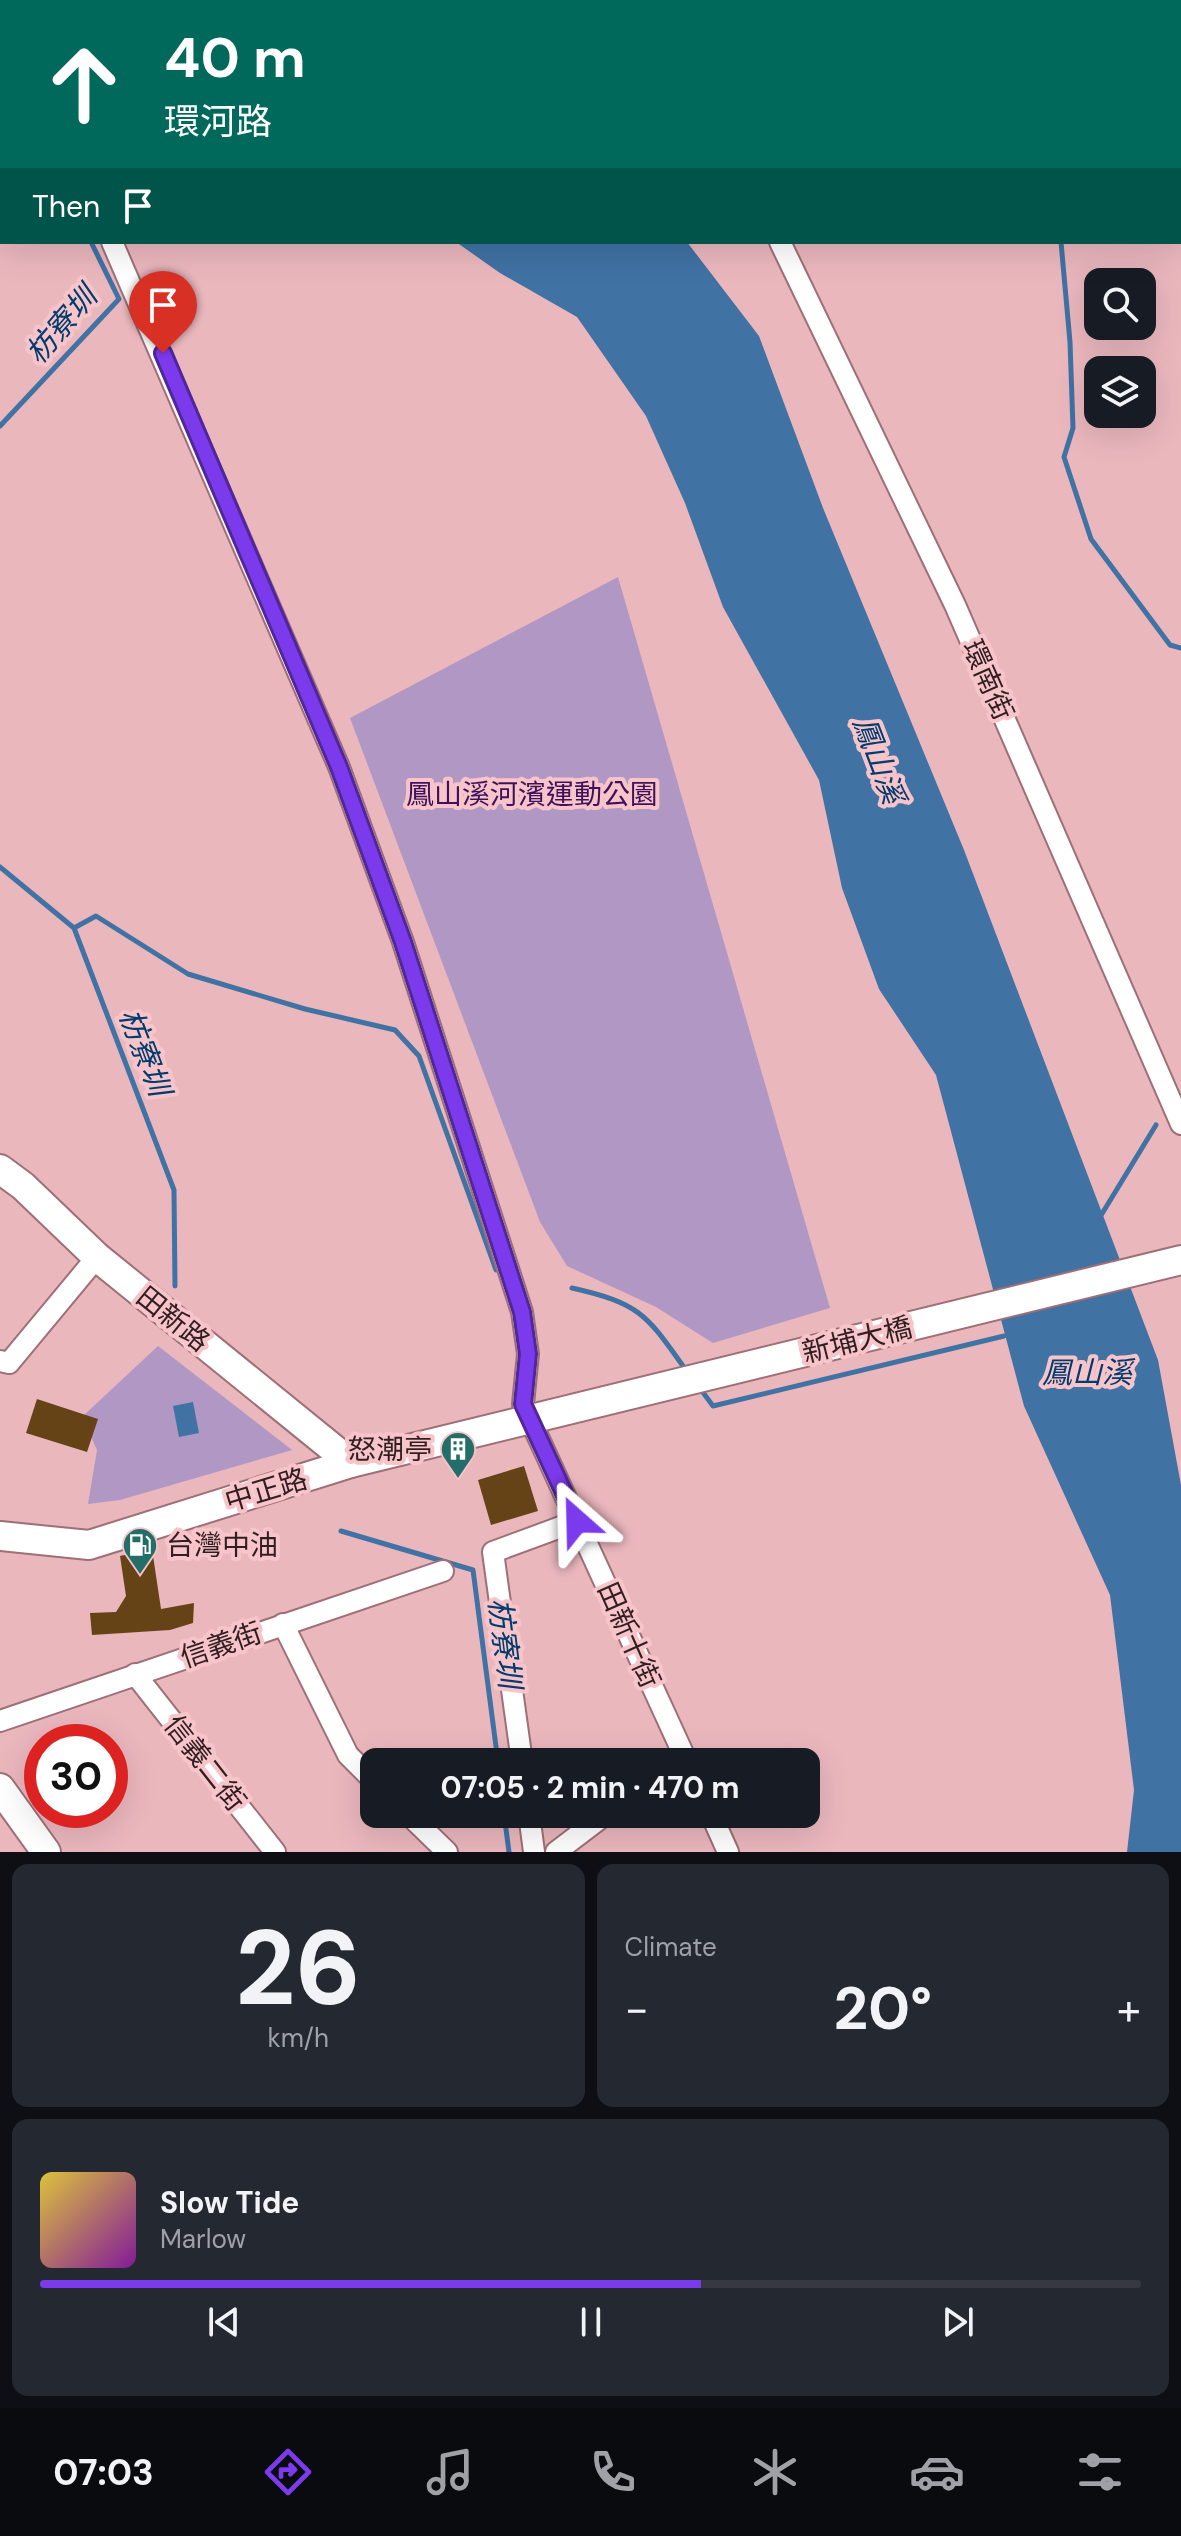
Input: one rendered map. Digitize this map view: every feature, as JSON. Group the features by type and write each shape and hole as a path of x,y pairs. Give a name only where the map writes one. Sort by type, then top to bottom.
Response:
{"main road":[{"name":"田新路","path":"0,1169 23,1186 97,1257 351,1463"},
{"name":"新埔大橋","path":"532,1421 1181,1260"},
{"name":"中正路","path":"0,1536 89,1545 351,1463 532,1421"},
{"path":"0,1788 46,1852"}],"street":[{"name":"田新十街","path":"113,244 339,767 403,942 522,1312 528,1354 523,1404 677,1748"},
{"name":"環南街","path":"781,244 955,605 1181,1124"},
{"path":"0,1361 9,1363 97,1257"},
{"path":"520,1748 493,1552 577,1521"},
{"name":"信義街","path":"0,1721 443,1571"},
{"path":"283,1624 348,1755 360,1767"},
{"name":"信義二街","path":"135,1674 275,1852"},
{"path":"422,1828 447,1852"},
{"path":"531,1828 534,1852"},
{"path":"556,1852 588,1828"},
{"path":"717,1828 728,1852"}],"green space":[{"name":"鳳山溪河濱運動公園","path":"618,577 830,1308 713,1343 656,1307 567,1266 540,1222 350,718"},
{"path":"158,1346 292,1450 120,1500 88,1504 97,1450 82,1417"}],"water":[{"name":"鳳山溪","path":"459,244 689,244 759,336 823,508 964,850 1158,1360 1181,1485 1181,1852 1127,1852 1134,1790 1110,1595 1024,1406 936,1075 879,989 842,888 819,780 723,607 685,503 646,416 577,317 500,273"},
{"path":"193,1402 199,1433 179,1437 173,1406"}],"building":[{"path":"37,1399 98,1419 87,1452 26,1433"},
{"path":"524,1466 538,1511 491,1525 478,1480"},
{"name":"台灣中油","path":"152,1549 161,1609 194,1603 193,1623 170,1630 92,1635 90,1613 116,1612 126,1596 120,1556"}],"waterway":[{"name":"枋寮圳","path":"0,426 119,299 92,244"},
{"path":"1061,244 1070,342 1073,428 1064,457 1091,539 1170,645 1181,648"},
{"name":"枋寮圳","path":"0,867 74,928 174,1190 175,1286"},
{"path":"74,928 96,916 188,974 305,1009 395,1030 419,1056 496,1270"},
{"path":"1100,1217 1156,1125"},
{"path":"572,1288 614,1300 641,1315 663,1338 688,1373"},
{"path":"699,1387 713,1406 1004,1336"},
{"name":"枋寮圳","path":"341,1531 473,1570 496,1748"},
{"name":"枋寮圳","path":"506,1828 509,1852"}],"place":[{"name":"怒潮亭","path":"458,1480"},
{"name":"台灣中油","path":"140,1576"}],"route":[{"path":"163,353 339,767 403,942 522,1312 528,1354 523,1404 577,1521"}]}
